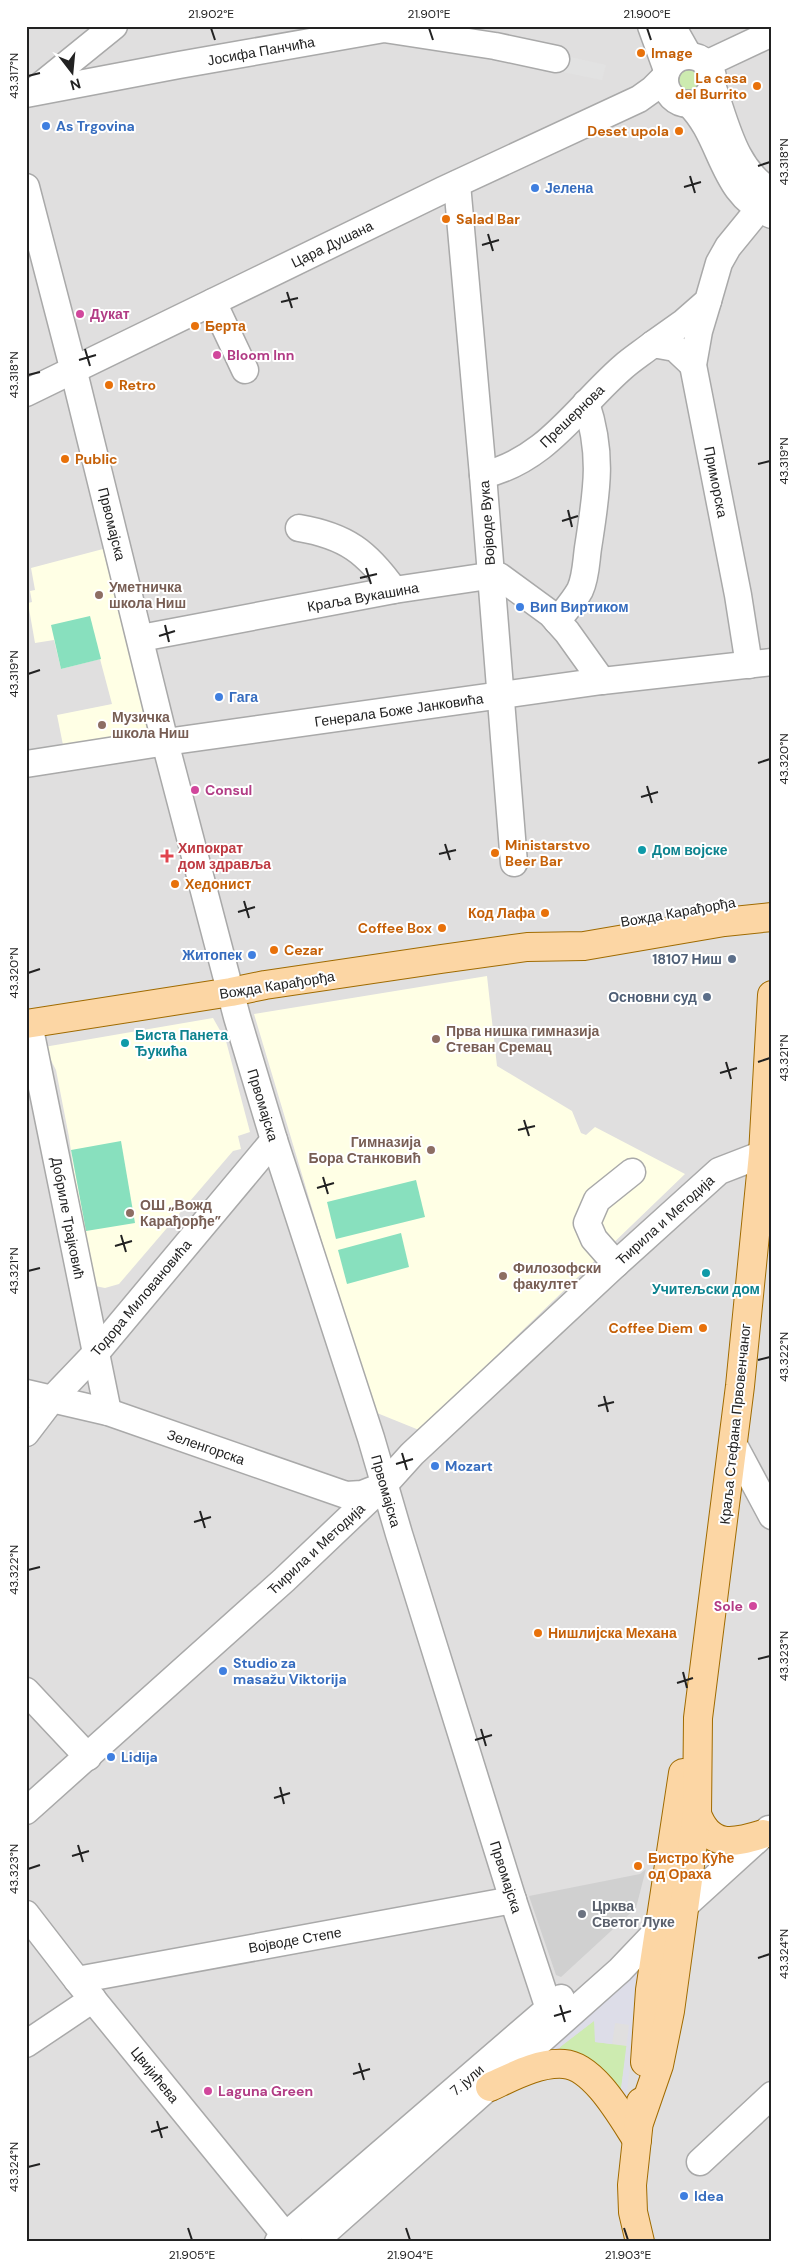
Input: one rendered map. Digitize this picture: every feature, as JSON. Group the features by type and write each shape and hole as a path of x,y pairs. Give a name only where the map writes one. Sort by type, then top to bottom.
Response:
{"main road":[{"name":"Вожда Карађорђа","path":"527,947 580,929 722,903 772,898"},
{"name":"Вожда Карађорђа","path":"28,1024 266,985 527,947 584,946 724,922 772,917"},
{"name":"Краља Стефана Првовенчаног","path":"638,2130 659,2066 670,2011 697,1814 698,1718 734,1445 764,1141 772,995"},
{"name":"Краља Стефана Првовенчаног","path":"764,1141 772,1102"},
{"name":"Краља Стефана Првовенчаног","path":"640,2242 633,2212 632,2185 650,1990 682,1779 698,1718"},
{"path":"697,1814 705,1831 724,1841 741,1841 768,1830"},
{"path":"490,2087 534,2069 556,2064 568,2064 576,2067 594,2081 616,2108 638,2130"}],"street":[{"path":"651,26 673,87 706,128 736,188 750,204 767,205"},
{"path":"672,26 703,68 727,131 767,205"},
{"name":"Јосифа Панчића","path":"30,93 384,29 486,45 556,59"},
{"path":"673,87 676,60 703,68 772,32"},
{"path":"106,33 111,77"},
{"path":"30,93 106,33"},
{"path":"673,87 695,104 706,96 703,68"},
{"name":"Цара Душана","path":"26,393 457,184 638,99 654,89 673,87"},
{"name":"Војводе Вука","path":"457,184 484,475 499,696 514,863"},
{"name":"Првомајска","path":"26,186 31,223 74,370 165,742 230,992 274,1140 513,1900 550,2009"},
{"path":"708,301 719,262 728,247 767,205"},
{"name":"Прешернова","path":"484,475 506,469 532,454 550,440 623,367 684,322 708,301"},
{"name":"Приморска","path":"708,301 699,331 693,365 738,595 761,664"},
{"path":"213,302 245,370"},
{"path":"653,344 667,345 675,348 693,365"},
{"path":"562,626 585,576 597,498 597,447 593,423 586,403"},
{"path":"299,528 325,532 346,542 374,564 394,590"},
{"path":"490,576 499,576 551,614 602,680"},
{"name":"Краља Вукашина","path":"141,638 394,590 490,576"},
{"name":"Генерала Боже Јанковића","path":"27,758 165,742 602,680 761,664"},
{"name":"Добриле Трајковић","path":"28,1024 108,1412"},
{"name":"Тодора Миловановића","path":"26,1433 52,1399 96,1353 274,1140"},
{"name":"Ћирила и Методија","path":"26,1811 284,1580 384,1485 412,1454 616,1264 719,1172 764,1141"},
{"path":"616,1264 594,1239 587,1223 597,1200 632,1172"},
{"name":"Зеленгорска","path":"26,1393 108,1412 346,1495 362,1494 384,1485"},
{"path":"734,1445 772,1516"},
{"path":"26,1690 88,1757"},
{"name":"7. јули","path":"314,2242 620,1970 661,1927 768,1830"},
{"name":"Војводе Степе","path":"26,2044 85,1990 513,1900"},
{"name":"Цвијићева","path":"26,1914 281,2239"},
{"name":"7. јули","path":"281,2239 550,2009 608,1957 661,1927"},
{"path":"700,2162 772,2095"}],"shaded area":[{"path":"26,26 772,26 772,2242 26,2242"},
{"path":"557,54 606,65 602,80 553,70"},
{"path":"103,549 150,733 64,750 57,715 112,704 100,659 61,669 54,640 35,643 28,603 32,602 30,591 35,590 31,568"},
{"name":"Гимназија Бора Станковић","path":"487,976 497,1066 572,1111 581,1133 586,1135 595,1127 685,1174 419,1430 377,1413 352,1342 254,1014"},
{"name":"ОШ „Вожд Карађорђе”","path":"213,1018 226,1041 250,1132 238,1136 241,1149 233,1151 119,1284 105,1288 95,1286 88,1274 69,1137 56,1070 44,1047"},
{"path":"646,1869 636,1908 561,1977 556,1975 529,1896 640,1874"},
{"path":"642,1969 624,2114 620,2097 629,2025 615,2023 612,2044 595,2042 594,2021 560,2047 558,2053 536,2059"}],"green space":[{"path":"681,64 704,70 701,93 696,96 679,96 672,88 676,67"},
{"path":"90,616 101,659 61,669 51,625"},
{"path":"121,1141 135,1223 86,1231 71,1150"},
{"path":"416,1180 425,1217 336,1239 327,1202"},
{"path":"401,1233 409,1267 347,1284 338,1250"},
{"path":"595,2020 595,2042 627,2046 620,2097 558,2053 560,2047"}],"place":[{"name":"Image","path":"641,53"},
{"name":"La casa del Burrito","path":"757,86"},
{"name":"As Trgovina","path":"46,126"},
{"name":"Deset upola","path":"679,131"},
{"name":"Јелена","path":"535,188"},
{"name":"Salad Bar","path":"446,219"},
{"name":"Дукат","path":"80,314"},
{"name":"Берта","path":"195,326"},
{"name":"Bloom Inn","path":"217,355"},
{"name":"Retro","path":"109,385"},
{"name":"Public","path":"65,459"},
{"name":"Уметничка школа Ниш","path":"99,595"},
{"name":"Вип Виртиком","path":"520,607"},
{"name":"Гага","path":"219,697"},
{"name":"Музичка школа Ниш","path":"102,725"},
{"name":"Consul","path":"195,790"},
{"name":"Дом војске","path":"642,850"},
{"name":"Ministarstvo Beer Bar","path":"495,853"},
{"name":"Хипократ дом здравља","path":"167,856"},
{"name":"Хедонист","path":"175,884"},
{"name":"Код Лафа","path":"545,913"},
{"name":"Coffee Box","path":"442,928"},
{"name":"Cezar","path":"274,950"},
{"name":"Житопек","path":"252,955"},
{"name":"18107 Ниш","path":"732,959"},
{"name":"Основни суд","path":"707,997"},
{"name":"Прва нишка гимназија Стеван Сремац","path":"436,1039"},
{"name":"Биста Панета Ђукића","path":"125,1043"},
{"name":"Гимназија Бора Станковић","path":"431,1150"},
{"name":"ОШ „Вожд Карађорђе”","path":"130,1213"},
{"name":"Учитељски дом","path":"706,1273"},
{"name":"Филозофски факултет","path":"503,1276"},
{"name":"Coffee Diem","path":"703,1328"},
{"name":"Mozart","path":"435,1466"},
{"name":"Sole","path":"753,1606"},
{"name":"Нишлијска Механа","path":"538,1633"},
{"name":"Studio za masažu Viktorija","path":"223,1671"},
{"name":"Lidija","path":"111,1757"},
{"name":"Бистро Куће од Ораха","path":"638,1866"},
{"name":"Црква Светог Луке","path":"582,1914"},
{"name":"Laguna Green","path":"208,2091"},
{"name":"Idea","path":"684,2196"}]}
